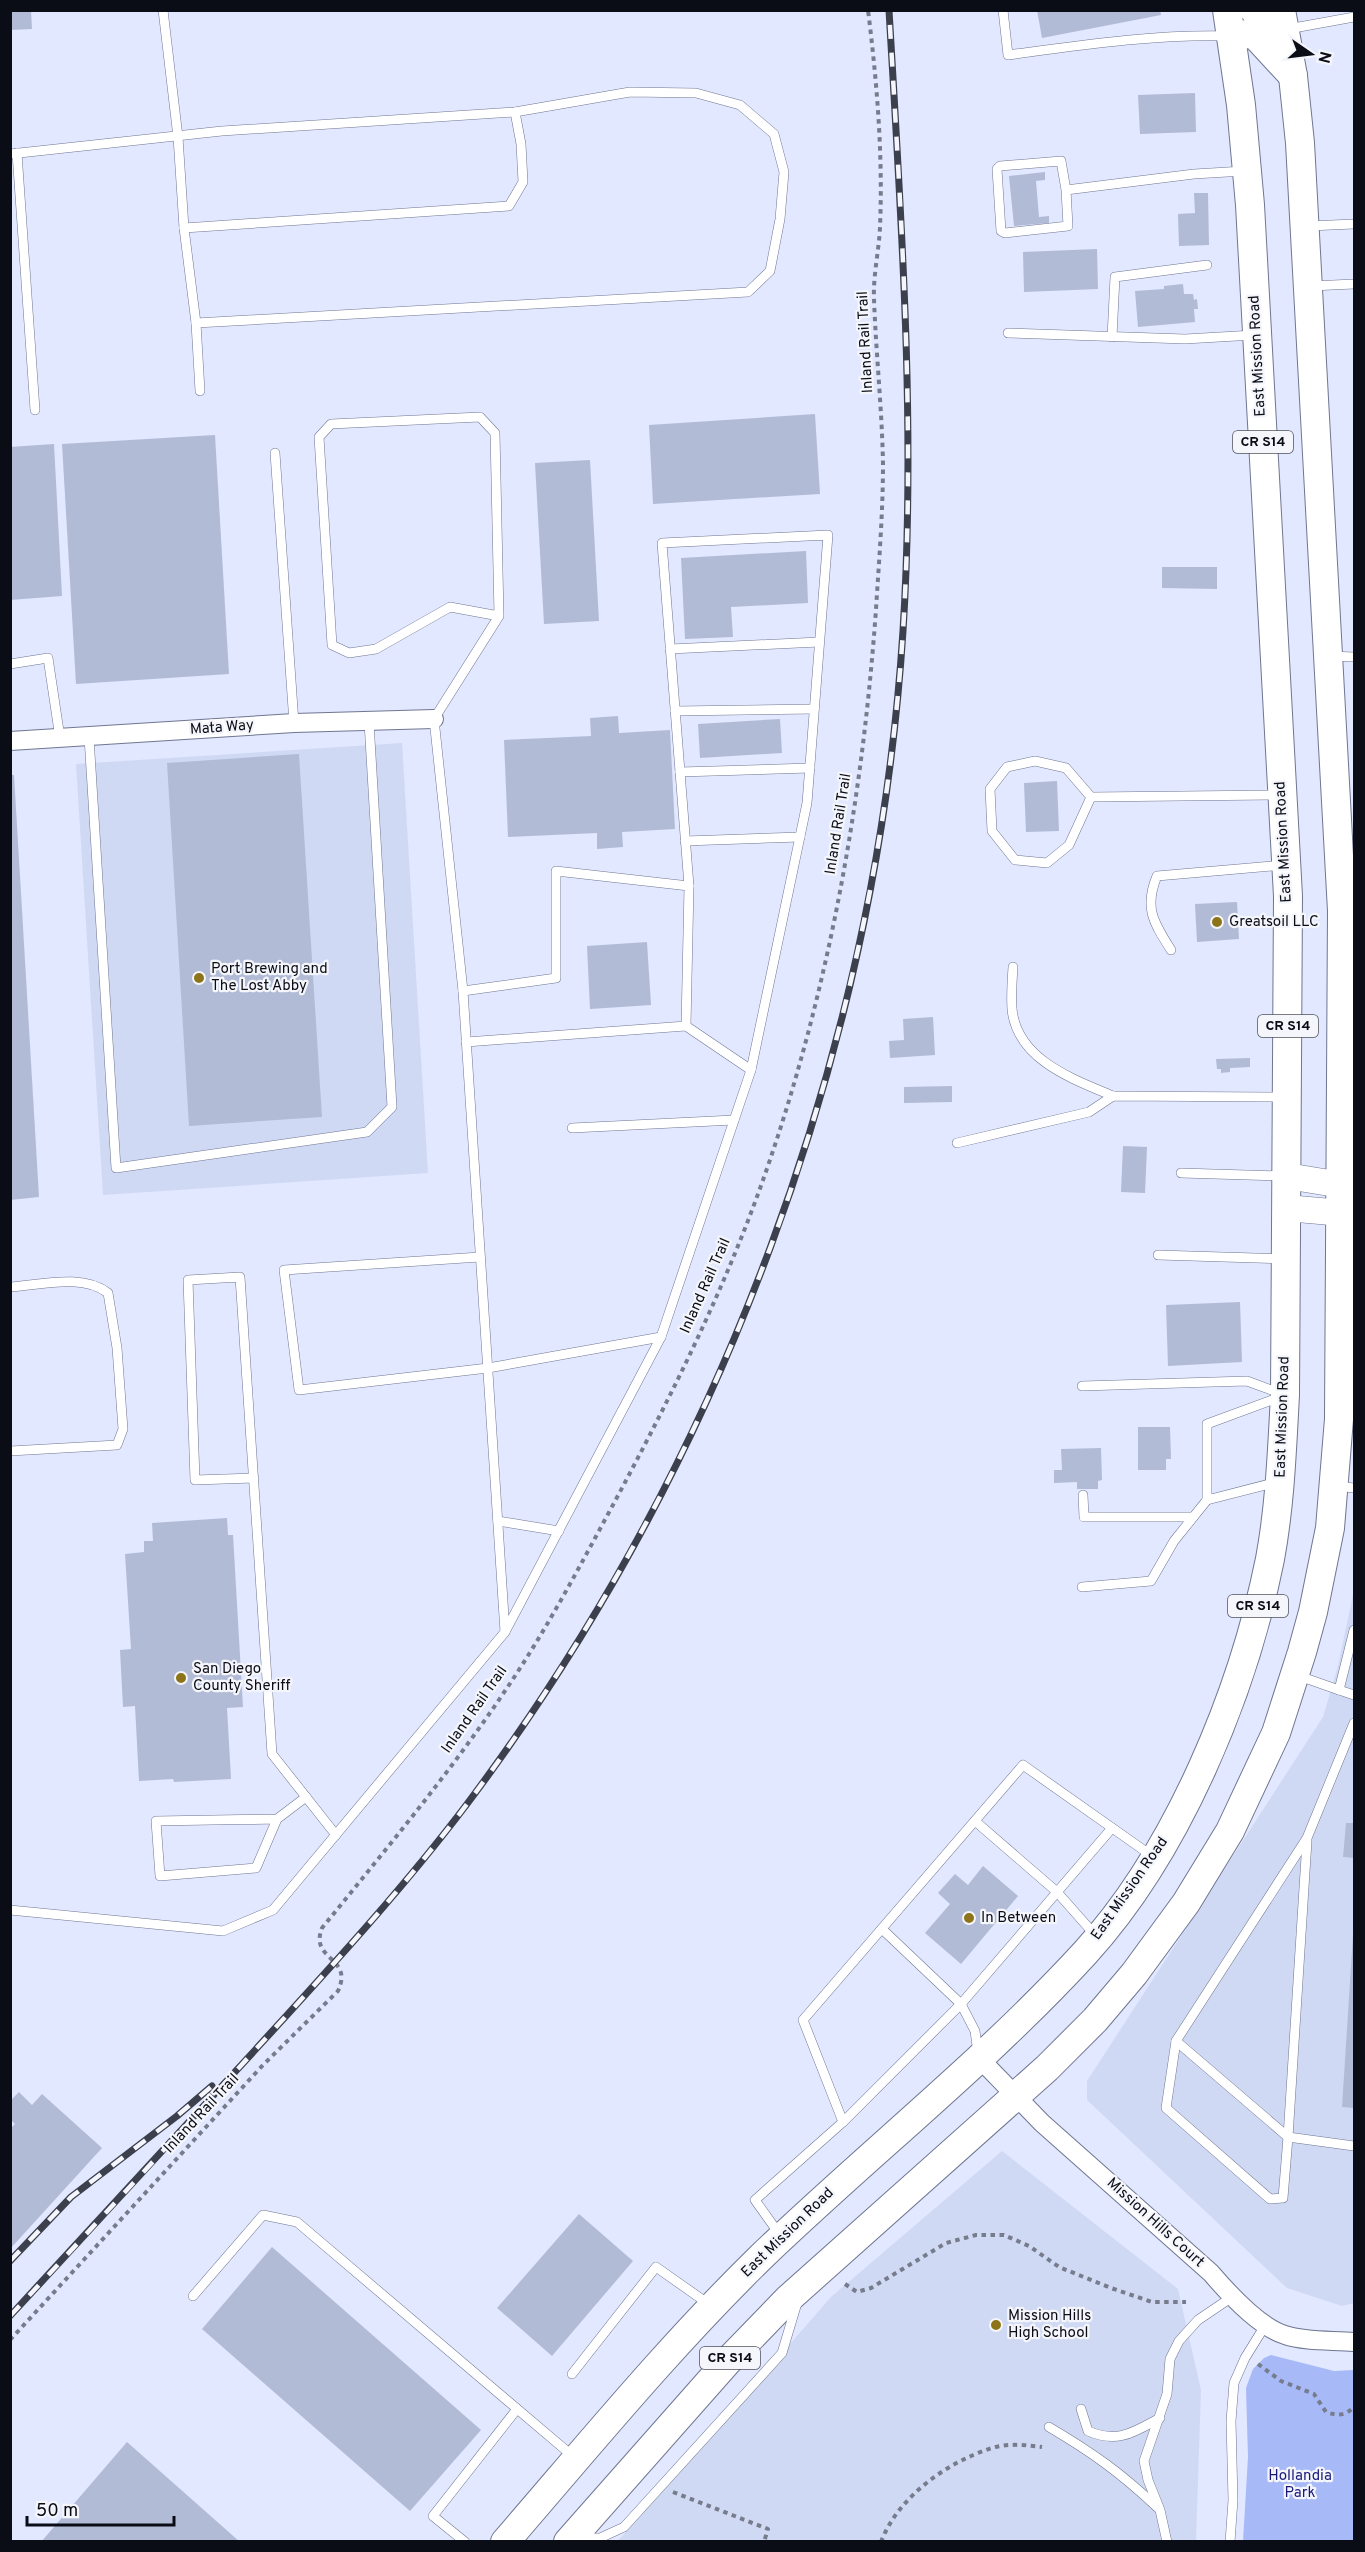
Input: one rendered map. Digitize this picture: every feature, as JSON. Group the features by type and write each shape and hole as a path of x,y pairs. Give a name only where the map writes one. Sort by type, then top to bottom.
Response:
{"main road":[{"path":"1254,10 1283,20"},
{"name":"CR S14","path":"570,2540 727,2362 801,2287 1015,2097 1095,2020 1134,1974 1186,1903 1230,1831 1250,1791 1276,1732 1313,1612 1345,1487 1339,1419 1347,1199 1342,911 1342,656 1308,286 1293,76 1283,20"},
{"path":"1229,23 1256,36 1293,76"},
{"name":"East Mission Road","path":"505,2541 712,2307 782,2238 1014,2026 1098,1937 1154,1857 1199,1773 1227,1708 1253,1630 1270,1558 1281,1481 1285,1395 1286,865 1247,170 1241,105 1229,23"},
{"path":"1287,1176 1347,1199"},
{"path":"1286,1208 1347,1199"}],"street":[{"name":"Mata Way","path":"10,741 294,723 434,719"},
{"name":"Mission Hills Court","path":"979,2058 1042,2123 1211,2273 1232,2297 1266,2324 1285,2335 1354,2342"}],"lane":[{"path":"163,10 178,137 184,228 196,323 200,391"},
{"path":"1004,10 1008,55 1123,39 1188,35 1229,23"},
{"path":"1283,20 1354,17"},
{"path":"35,410 14,154 222,131 515,112 630,92 696,93 740,105 774,134 784,172 780,219 770,271 748,292 196,323"},
{"path":"184,228 508,206 523,182 521,144 515,112"},
{"path":"1058,160 1063,163 1066,190 1068,226 1005,233 1001,231 998,167 1058,160"},
{"path":"1066,190 1194,174 1247,170"},
{"path":"1305,226 1354,224"},
{"path":"1112,337 1115,277 1207,266"},
{"path":"1308,286 1354,284"},
{"path":"1008,333 1185,339 1257,335"},
{"path":"499,616 450,607 376,649 349,653 332,645 319,437 331,424 480,417 495,432 499,616 434,719 463,991 505,1632"},
{"path":"275,453 294,723"},
{"path":"10,1910 223,1930 273,1910 505,1632 661,1337 751,1070 807,803 828,535 662,543 689,886 686,1026"},
{"path":"670,649 819,642"},
{"path":"10,664 48,658 60,738"},
{"path":"675,711 814,710"},
{"path":"89,737 116,1168 367,1132 392,1107 369,722"},
{"path":"1091,797 1069,845 1047,863 1015,861 992,831 990,789 1007,767 1035,761 1066,768 1091,797 1282,795"},
{"path":"680,772 810,768"},
{"path":"685,841 800,837"},
{"path":"1171,950 1154,924 1150,893 1157,876 1286,865"},
{"path":"463,991 556,978 556,871 689,886"},
{"path":"1012,967 1012,1011 1024,1043 1041,1060 1070,1077 1113,1095 1287,1097"},
{"path":"466,1042 686,1026 751,1070"},
{"path":"957,1143 1089,1112 1113,1095"},
{"path":"572,1128 734,1120"},
{"path":"1181,1173 1287,1176"},
{"path":"1158,1256 1286,1259"},
{"path":"480,1257 284,1270 299,1390 488,1368 661,1337"},
{"path":"254,1478 195,1480 188,1280 240,1277 254,1478 272,1754 336,1834"},
{"path":"10,1287 78,1282 98,1285 108,1293 117,1348 123,1429 117,1444 10,1451"},
{"path":"1082,1386 1247,1381 1285,1395"},
{"path":"1207,1500 1207,1424 1285,1395"},
{"path":"1082,1587 1151,1581 1174,1541 1207,1500 1281,1481"},
{"path":"1083,1495 1084,1518 1193,1517"},
{"path":"498,1521 559,1531"},
{"path":"1340,1690 1354,1630"},
{"path":"1295,1674 1354,1695"},
{"path":"1307,1838 1283,2198 1270,2199 1166,2108 1176,2041 1307,1838 1354,1723"},
{"path":"843,2122 803,2020 1023,1765 1154,1857"},
{"path":"277,1819 156,1821 160,1876 255,1868 277,1819 306,1797"},
{"path":"975,1821 1057,1892 1098,1937"},
{"path":"782,2238 755,2200 843,2122 962,2004 1112,1828"},
{"path":"882,1929 962,2004 975,2031 979,2058"},
{"path":"1176,2041 1288,2137 1354,2146"},
{"path":"193,2296 263,2215 297,2222 577,2459"},
{"path":"572,2374 657,2267 712,2307"},
{"path":"1167,2541 1160,2510 1148,2480 1144,2461 1167,2394 1170,2359 1179,2341 1198,2320 1232,2297"},
{"path":"1230,2541 1233,2500 1231,2421 1234,2383 1245,2358 1266,2324"},
{"path":"465,2541 433,2516 517,2409"},
{"path":"1081,2409 1088,2431 1103,2438 1127,2436 1160,2418"},
{"path":"1049,2427 1086,2448 1121,2474 1160,2510"}],"path":[{"name":"Inland Rail Trail","path":"10,2340 263,2066 338,1991 342,1973 319,1943 322,1928 459,1755 510,1684 557,1609 640,1455 706,1317 757,1197 786,1114 815,1009 839,902 857,794 871,675 883,466 874,292 880,227 880,183 876,72 868,10"},
{"path":"844,2284 857,2292 871,2288 946,2243 976,2235 1004,2235 1029,2246 1059,2267 1111,2288 1152,2302 1186,2302"},
{"path":"1257,2364 1281,2381 1314,2394 1326,2412 1340,2415 1354,2407"},
{"path":"881,2541 885,2531 907,2502 934,2477 992,2448 1017,2444 1042,2447"},
{"path":"673,2492 768,2529 764,2541"}],"shaded area":[{"path":"402,743 428,1173 103,1195 76,764"},
{"path":"1354,1590 1354,2303 1342,2306 1287,2288 1087,2100 1087,2081 1323,1717 1338,1666"},
{"name":"Mission Hills High School","path":"1002,2151 1178,2289 1201,2390 1196,2541 617,2542 831,2297"}],"green space":[{"name":"Hollandia Park","path":"1271,2355 1334,2371 1354,2370 1354,2541 1243,2541 1248,2457 1246,2388 1253,2369 1264,2358"}],"building":[{"path":"10,10 31,10 32,29 10,30"},
{"path":"1037,10 1160,10 1161,15 1042,38"},
{"path":"1195,93 1196,132 1140,134 1138,95"},
{"path":"1045,172 1045,180 1036,181 1039,217 1049,216 1049,223 1014,226 1009,176"},
{"path":"1194,193 1208,193 1209,245 1179,246 1178,214 1195,213"},
{"path":"1097,249 1098,289 1024,292 1023,252"},
{"path":"1183,284 1184,294 1193,294 1194,300 1197,299 1198,309 1194,309 1195,322 1138,327 1135,291 1164,289 1164,286"},
{"path":"815,414 820,494 653,504 649,425"},
{"path":"215,435 229,674 76,684 62,444"},
{"path":"54,444 62,596 10,600 10,447"},
{"path":"590,460 599,621 544,624 535,463"},
{"path":"806,551 808,603 731,607 733,637 685,639 681,558"},
{"path":"1162,567 1217,567 1217,589 1162,588"},
{"path":"618,716 619,733 670,730 675,829 622,832 623,847 597,849 597,833 508,837 504,740 591,736 590,718"},
{"path":"780,719 782,753 700,758 698,724"},
{"path":"299,754 322,1117 189,1126 167,763"},
{"path":"10,775 14,775 39,1197 10,1200"},
{"path":"1057,781 1059,831 1026,832 1024,783"},
{"name":"Greatsoil LLC","path":"1237,902 1239,939 1197,942 1195,904"},
{"path":"647,942 651,1005 590,1009 587,946"},
{"path":"933,1017 935,1055 890,1058 889,1041 904,1040 903,1019"},
{"path":"1250,1058 1250,1067 1230,1068 1230,1072 1221,1073 1221,1069 1217,1069 1216,1059"},
{"path":"952,1086 952,1102 904,1103 904,1087"},
{"path":"1123,1146 1147,1147 1145,1193 1121,1192"},
{"path":"1240,1302 1242,1362 1168,1366 1166,1305"},
{"path":"1138,1427 1170,1427 1171,1459 1166,1459 1166,1470 1138,1470"},
{"path":"1101,1448 1102,1480 1098,1481 1098,1489 1077,1489 1077,1482 1054,1483 1054,1470 1062,1470 1061,1449"},
{"name":"San Diego County Sheriff","path":"227,1518 228,1535 233,1535 243,1707 227,1708 231,1779 139,1781 135,1706 123,1707 120,1650 131,1649 125,1554 144,1552 144,1541 153,1541 152,1523"},
{"path":"1346,1823 1354,1823 1354,1858 1343,1857"},
{"name":"In Between","path":"983,1866 1018,1896 961,1964 925,1933 950,1904 938,1893 955,1874 968,1885"},
{"path":"1354,1935 1354,2108 1342,2107"},
{"path":"19,2092 32,2105 42,2094 102,2148 10,2249 10,2129 15,2124 10,2119 10,2101"},
{"path":"579,2214 633,2261 552,2356 497,2308"},
{"path":"272,2247 481,2430 410,2511 202,2329"},
{"path":"127,2442 240,2542 41,2542"}],"railway":[{"path":"10,2316 338,1959 417,1867 467,1804 557,1674 638,1538 709,1396 770,1249 820,1098 859,944 887,788 903,631 907,554 907,399 902,243 889,10"},
{"path":"10,2261 71,2197 177,2116 212,2086"}],"place":[{"name":"Greatsoil LLC","path":"1217,922"},
{"name":"Port Brewing and The Lost Abby","path":"199,978"},
{"name":"San Diego County Sheriff","path":"181,1678"},
{"name":"In Between","path":"969,1918"},
{"name":"Mission Hills High School","path":"996,2325"}]}
